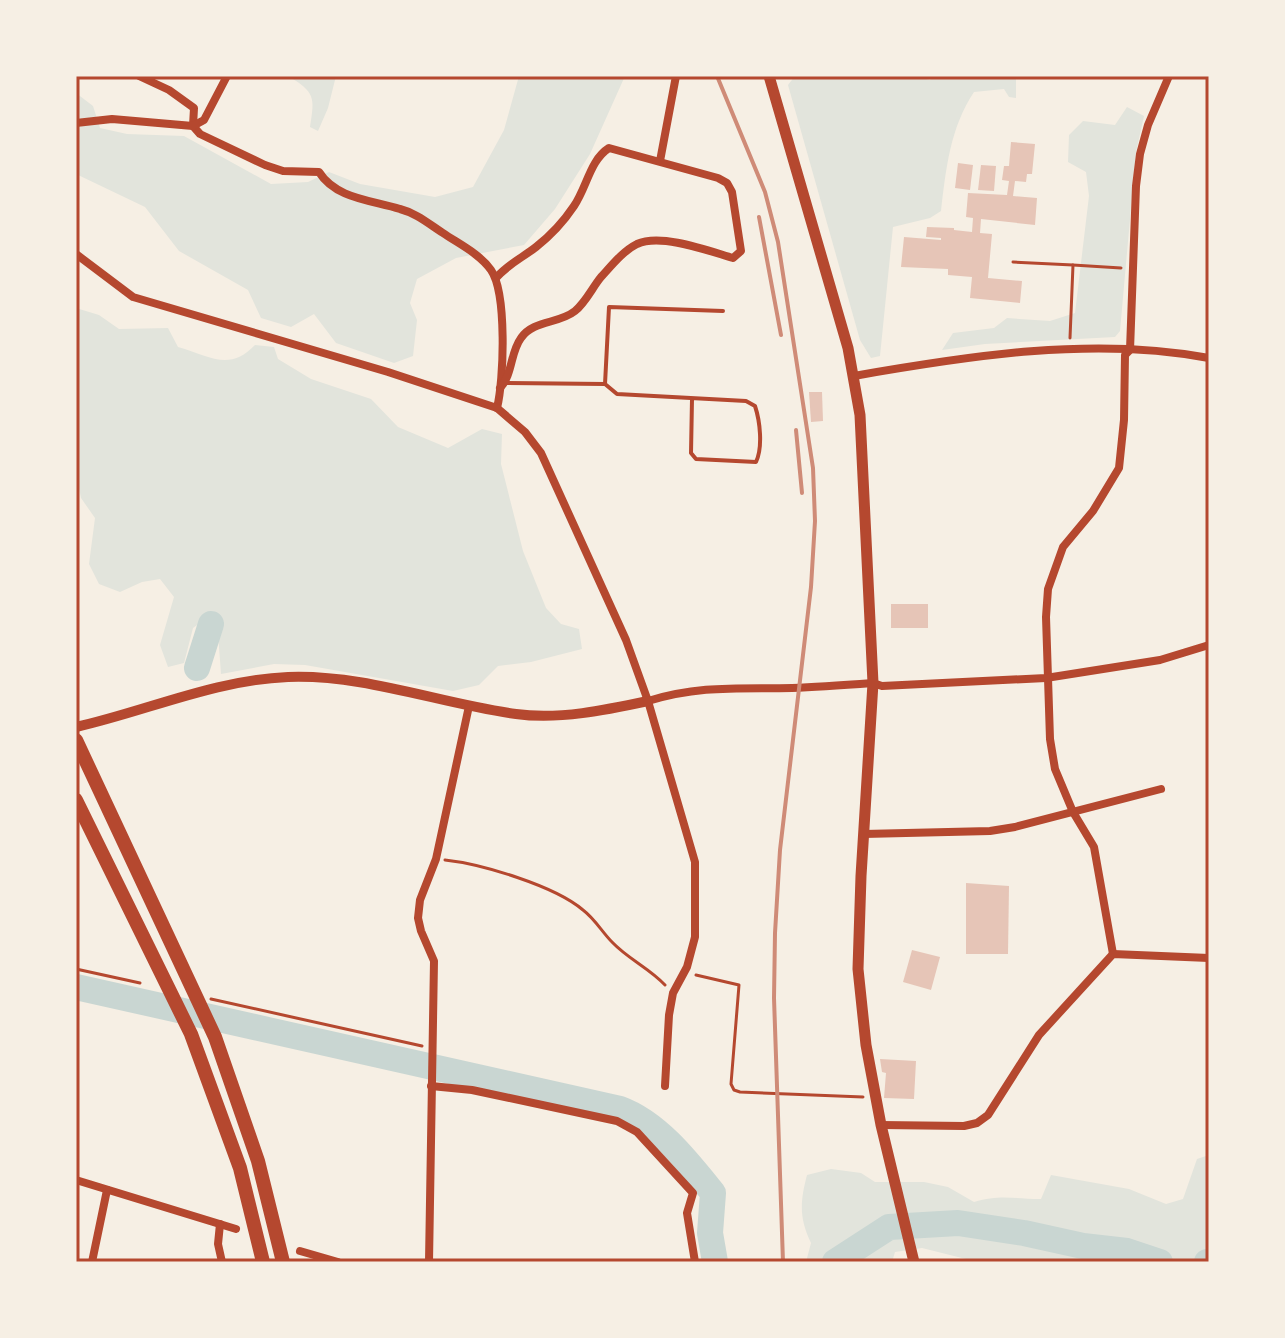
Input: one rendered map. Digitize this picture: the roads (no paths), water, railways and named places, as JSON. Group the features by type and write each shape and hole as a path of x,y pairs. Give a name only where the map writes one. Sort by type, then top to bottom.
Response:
{"highway":[{"path":"76,740 215,1037 258,1161 283,1262"},
{"path":"76,800 191,1034 240,1168 263,1262"}],"main road":[{"path":"769,76 854,376 860,415 873,683 858,969 875,1095 914,1262"}],"street":[{"path":"139,76 169,90 194,108 193,126 200,134 283,171 316,171 330,187 347,195 411,213 478,256 496,278 501,301 502,386"},
{"path":"76,123 112,119 193,126 204,120 227,76"},
{"path":"660,161 676,76"},
{"path":"1113,954 1094,847 1073,812 1055,769 1046,678 1048,589 1063,547 1093,511 1119,468 1124,420 1125,355 1130,350 1140,154 1148,125 1169,76"},
{"path":"496,278 505,267 535,248 556,228 574,207 597,157 609,148 727,183 732,192 741,251 738,256 733,258 662,241 636,244 622,254 574,312 531,328 522,335 497,408"},
{"path":"76,254 133,297 388,372 497,408 525,432 541,453 599,577 648,701 695,862 695,937 687,967 673,993 665,1086"},
{"path":"854,376 915,365 1070,350 1130,350 1209,358"},
{"path":"76,727 225,684 290,677 345,681 518,715 561,715 614,709 679,691 709,687 796,688 873,683 882,686 1046,678 1160,660 1209,645"},
{"path":"429,1262 434,961 418,918 420,900 436,859 469,706"},
{"path":"864,834 990,831 1161,789"},
{"path":"881,1125 964,1126 977,1123 988,1115 1039,1035 1113,954 1209,958"},
{"path":"431,1083 571,1109 617,1121 637,1132 693,1193 687,1213 695,1262"},
{"path":"76,1180 236,1229"},
{"path":"92,1262 107,1190"},
{"path":"220,1224 218,1244 222,1262"},
{"path":"300,1251 338,1262"}],"lane":[{"path":"605,384 609,307 723,311"},
{"path":"502,386 605,384 617,394 746,401 755,406 760,454 756,462 696,459 691,453 692,399"}],"waterway":[{"path":"197,668 211,624"},
{"path":"76,987 620,1109 634,1115 683,1156 713,1193 710,1233 715,1262"},
{"path":"835,1262 889,1227 958,1223 1127,1251 1160,1262"}],"railway":[{"path":"717,76 765,192 778,242 813,468 815,521 811,587 780,850 775,933 774,998 783,1262"},
{"path":"759,217 781,335"},
{"path":"796,430 802,493"}]}
